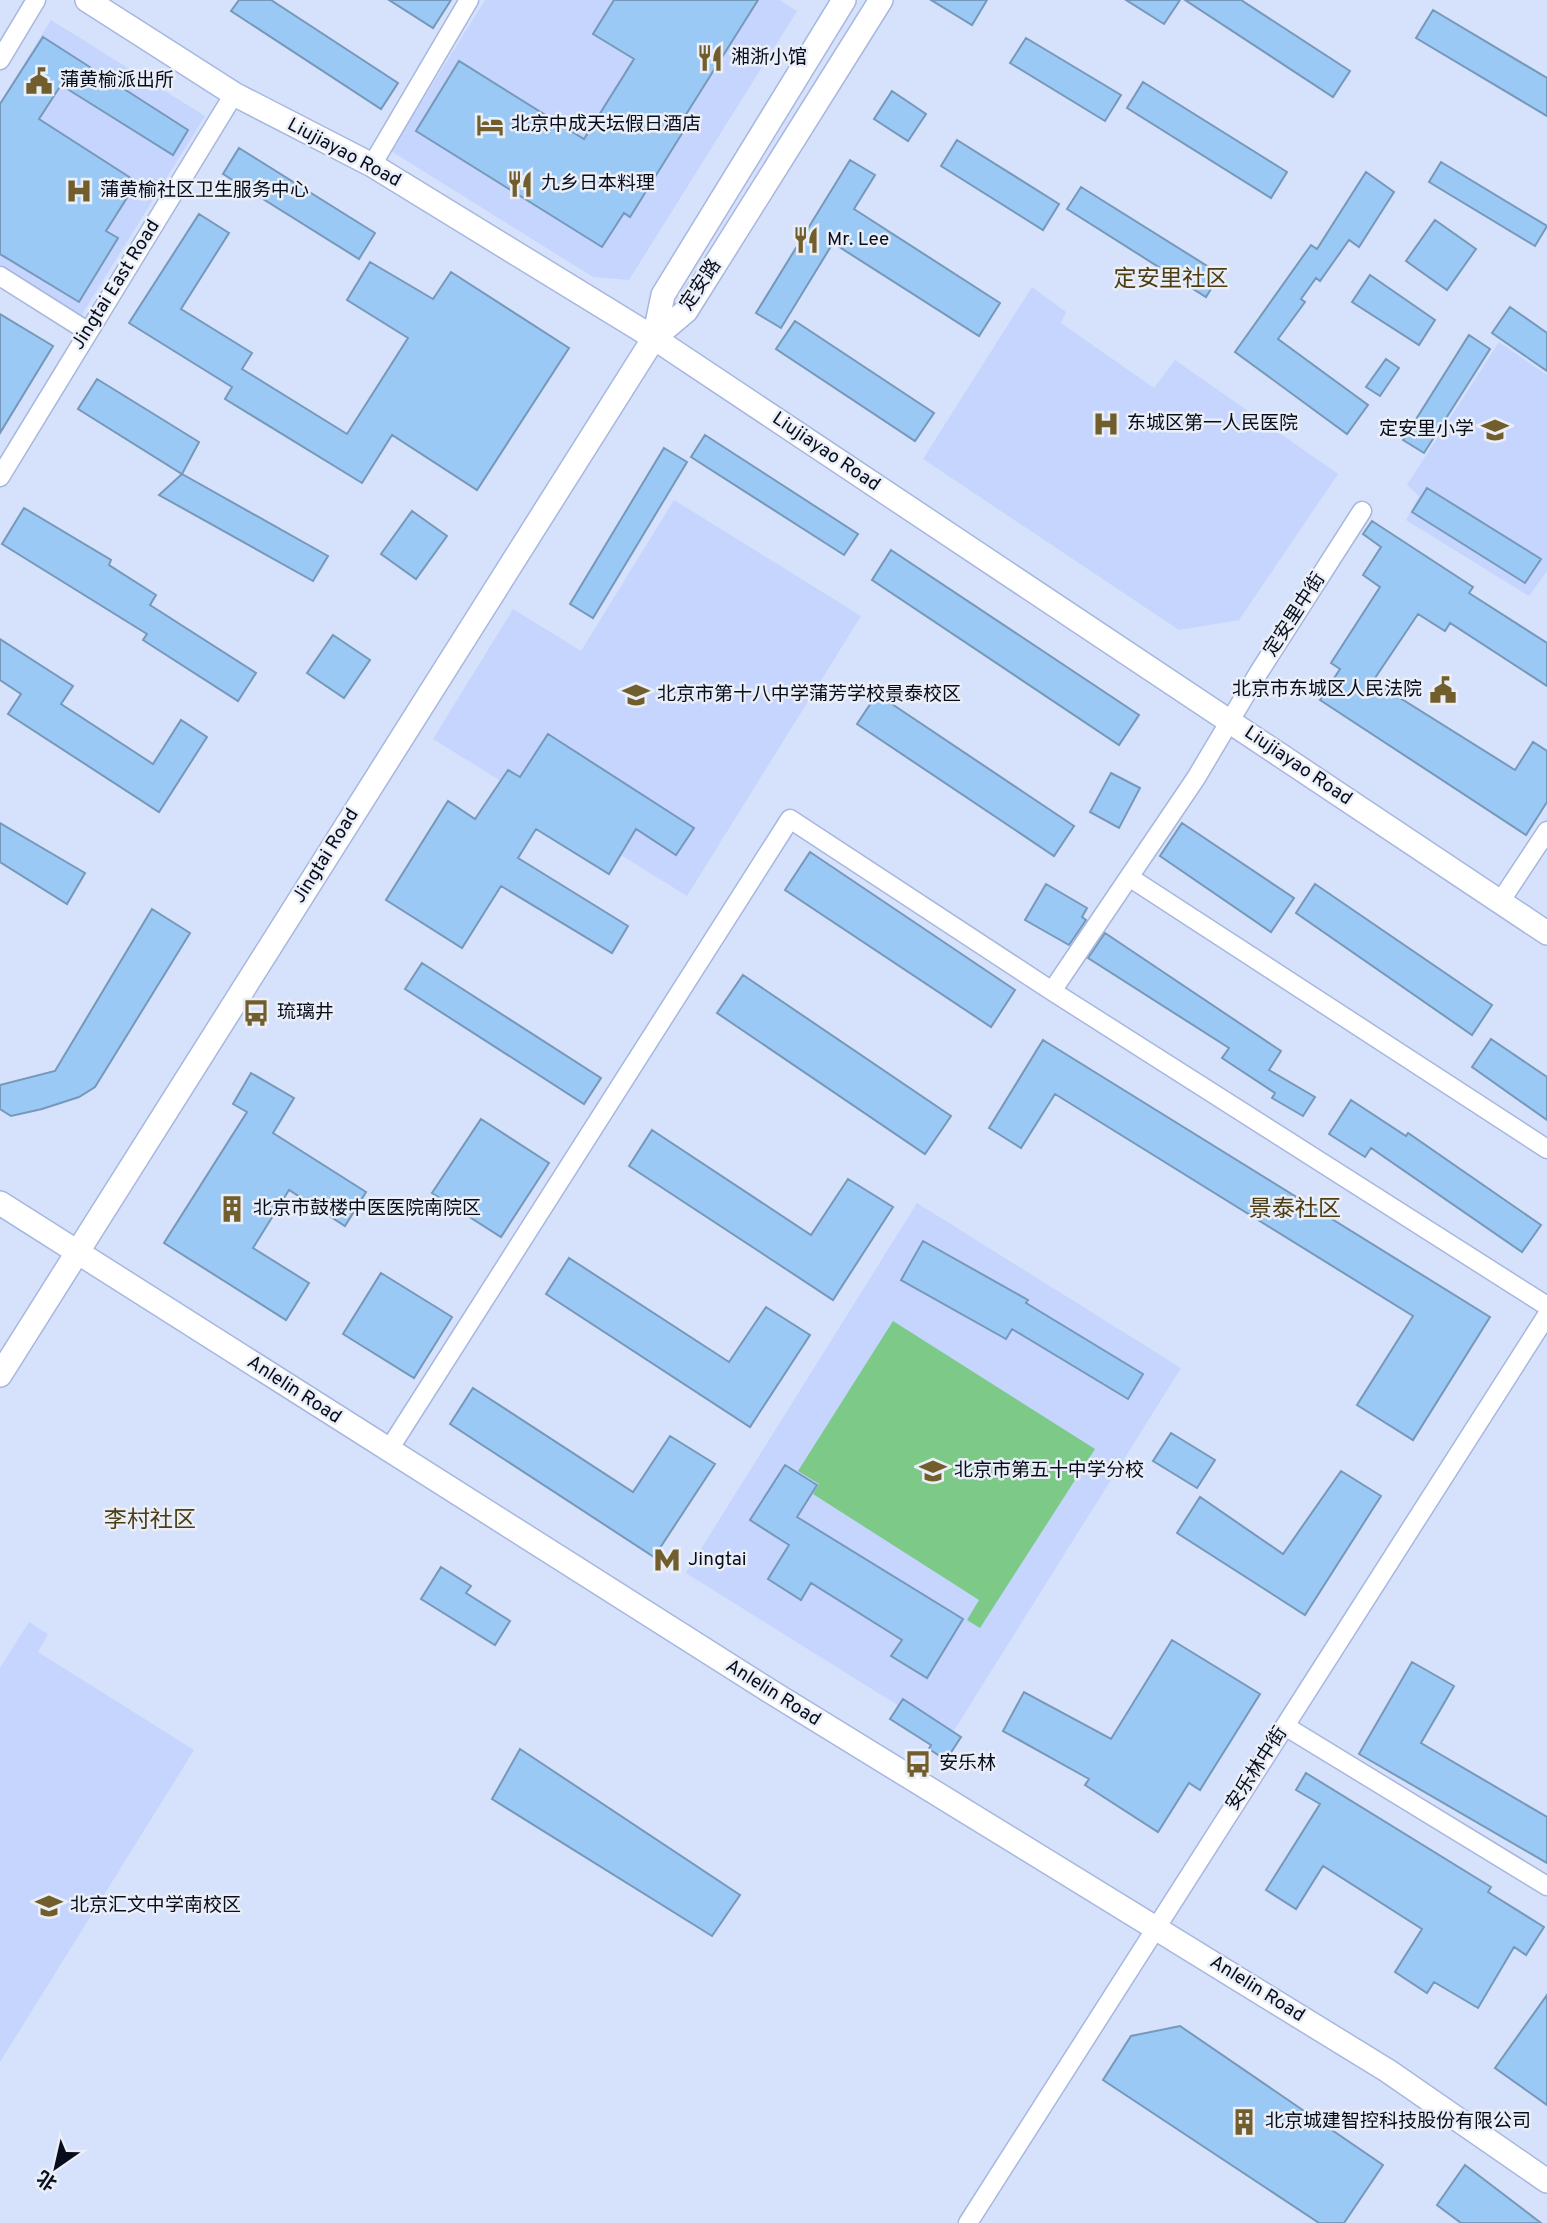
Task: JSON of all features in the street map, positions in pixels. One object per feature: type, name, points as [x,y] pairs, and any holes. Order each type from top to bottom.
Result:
[{"type":"street","points":[[0,60],[36,0]]},
{"type":"street","name":"Liujiayao Road","points":[[87,0],[233,94],[372,165],[654,338],[1232,720],[1547,933]]},
{"type":"street","points":[[372,165],[469,0]]},
{"type":"street","name":"定安路","points":[[654,338],[663,295],[844,0]]},
{"type":"street","name":"定安路","points":[[654,338],[686,311],[881,0]]},
{"type":"street","name":"Jingtai East Road","points":[[0,477],[233,94]]},
{"type":"street","points":[[0,276],[87,331]]},
{"type":"street","name":"Jingtai Road","points":[[0,1376],[654,338]]},
{"type":"street","name":"定安里中街","points":[[1052,991],[1232,720],[1259,672],[1362,511]]},
{"type":"street","points":[[388,1451],[789,819],[1052,991],[1547,1307]]},
{"type":"street","points":[[1500,902],[1547,831]]},
{"type":"street","points":[[1129,877],[1547,1149]]},
{"type":"street","name":"Anlelin Road","points":[[0,1203],[773,1693],[1157,1926],[1388,2071],[1547,2181]]},
{"type":"street","name":"安乐林中街","points":[[968,2223],[1547,1315]]},
{"type":"street","points":[[1285,1726],[1547,1886]]},
{"type":"shaded area","points":[[485,0],[779,0],[797,11],[629,280],[593,277],[391,151]]},
{"type":"shaded area","name":"蒲黄榆社区卫生服务中心","points":[[51,20],[205,116],[81,316],[0,266],[0,102]]},
{"type":"shaded area","name":"东城区第一人民医院","points":[[1032,287],[1066,312],[1061,323],[1154,388],[1175,360],[1338,474],[1239,620],[1179,630],[923,459]]},
{"type":"shaded area","name":"定安里小学","points":[[1499,342],[1547,375],[1547,571],[1529,596],[1406,520],[1419,496],[1407,485]]},
{"type":"shaded area","name":"北京市第十八中学蒲芳学校景泰校区","points":[[674,500],[861,616],[687,896],[433,739],[513,609],[581,651]]},
{"type":"shaded area","name":"北京市第五十中学分校","points":[[917,1203],[1181,1368],[953,1732],[903,1700],[899,1706],[686,1573]]},
{"type":"shaded area","name":"北京汇文中学南校区","points":[[29,1622],[48,1634],[38,1652],[194,1750],[0,2062],[0,1668]]},
{"type":"green space","points":[[893,1321],[1095,1449],[980,1628],[967,1620],[979,1600],[813,1494],[819,1484],[798,1471]]},
{"type":"building","points":[[239,0],[271,0],[398,83],[381,109],[231,11]]},
{"type":"building","points":[[389,0],[451,0],[433,28]]},
{"type":"building","name":"北京中成天坛假日酒店","points":[[614,0],[758,0],[685,116],[691,119],[630,217],[624,213],[602,247],[416,131],[459,61],[584,139],[634,59],[593,34]]},
{"type":"building","points":[[931,0],[987,0],[972,25]]},
{"type":"building","points":[[1126,0],[1180,0],[1164,24]]},
{"type":"building","points":[[1185,0],[1241,0],[1350,71],[1333,97]]},
{"type":"building","points":[[1433,10],[1547,78],[1547,116],[1416,38]]},
{"type":"building","name":"蒲黄榆社区卫生服务中心","points":[[43,37],[188,130],[173,155],[61,85],[39,119],[137,182],[106,231],[118,238],[79,302],[0,254],[0,104]]},
{"type":"building","points":[[1026,38],[1121,95],[1105,121],[1010,63]]},
{"type":"building","points":[[1143,82],[1287,172],[1271,198],[1127,108]]},
{"type":"building","points":[[892,91],[926,114],[908,141],[874,119]]},
{"type":"building","points":[[957,140],[1059,204],[1043,230],[941,166]]},
{"type":"building","points":[[239,148],[375,233],[359,259],[223,174]]},
{"type":"building","points":[[850,160],[875,175],[854,209],[1000,303],[979,336],[833,243],[781,328],[756,313]]},
{"type":"building","points":[[1441,162],[1547,226],[1535,246],[1429,182]]},
{"type":"building","points":[[1366,172],[1394,192],[1359,247],[1349,240],[1320,281],[1316,278],[1301,299],[1305,302],[1278,339],[1368,405],[1347,434],[1235,352],[1311,245],[1317,249]]},
{"type":"building","points":[[1081,187],[1220,274],[1206,297],[1067,209]]},
{"type":"building","points":[[199,214],[229,233],[181,309],[252,353],[242,369],[347,434],[408,338],[347,300],[370,262],[433,299],[451,272],[569,348],[477,490],[392,435],[362,483],[225,399],[232,387],[129,323]]},
{"type":"building","points":[[1435,220],[1476,249],[1447,290],[1406,261]]},
{"type":"building","points":[[1370,275],[1435,320],[1419,345],[1352,302]]},
{"type":"building","points":[[1510,307],[1547,333],[1547,371],[1492,333]]},
{"type":"building","points":[[0,314],[53,346],[0,433]]},
{"type":"building","points":[[795,321],[934,413],[915,441],[776,349]]},
{"type":"building","points":[[1469,335],[1490,349],[1424,453],[1403,440]]},
{"type":"building","points":[[1386,359],[1399,368],[1380,396],[1366,387]]},
{"type":"building","points":[[97,379],[199,442],[182,474],[78,409]]},
{"type":"building","points":[[705,435],[858,534],[844,555],[691,457]]},
{"type":"building","points":[[664,448],[687,462],[593,618],[570,604]]},
{"type":"building","points":[[182,474],[328,556],[313,581],[159,495]]},
{"type":"building","points":[[1427,488],[1541,559],[1525,583],[1412,512]]},
{"type":"building","points":[[24,508],[111,560],[109,565],[156,595],[150,605],[256,673],[238,701],[143,640],[147,634],[2,544]]},
{"type":"building","points":[[412,511],[447,536],[416,579],[381,554]]},
{"type":"building","points":[[1372,521],[1473,587],[1469,593],[1547,643],[1547,686],[1450,623],[1445,631],[1418,614],[1373,681],[1515,770],[1533,742],[1547,751],[1547,802],[1526,835],[1320,700],[1340,669],[1331,663],[1380,587],[1363,575],[1381,547],[1363,534]]},
{"type":"building","points":[[891,550],[1139,715],[1119,745],[872,580]]},
{"type":"building","points":[[333,635],[370,660],[344,698],[307,673]]},
{"type":"building","points":[[0,639],[73,686],[61,704],[153,764],[181,720],[207,737],[159,812],[8,714],[21,694],[0,680]]},
{"type":"building","points":[[877,694],[1074,826],[1054,856],[857,724]]},
{"type":"building","points":[[548,734],[694,828],[676,855],[636,829],[609,874],[536,829],[518,858],[628,926],[612,953],[501,886],[462,948],[386,900],[448,801],[475,819],[508,770],[520,777]]},
{"type":"building","points":[[1111,773],[1140,788],[1119,828],[1090,812]]},
{"type":"building","points":[[0,823],[85,873],[67,904],[0,862]]},
{"type":"building","points":[[1182,823],[1294,898],[1271,932],[1160,856]]},
{"type":"building","points":[[810,852],[1015,990],[991,1027],[785,890]]},
{"type":"building","points":[[1046,884],[1087,908],[1082,917],[1086,920],[1069,945],[1025,920]]},
{"type":"building","points":[[1315,884],[1492,1005],[1472,1035],[1296,913]]},
{"type":"building","points":[[152,909],[190,933],[95,1087],[79,1097],[42,1109],[11,1116],[0,1109],[0,1085],[55,1071]]},
{"type":"building","points":[[1105,933],[1281,1051],[1269,1070],[1315,1097],[1303,1116],[1272,1098],[1275,1093],[1222,1058],[1229,1048],[1088,958]]},
{"type":"building","points":[[422,963],[601,1078],[584,1104],[405,989]]},
{"type":"building","points":[[743,975],[951,1116],[925,1154],[717,1013]]},
{"type":"building","points":[[1491,1039],[1547,1077],[1547,1120],[1472,1067]]},
{"type":"building","points":[[1043,1040],[1490,1317],[1413,1440],[1357,1405],[1413,1316],[1055,1094],[1021,1148],[989,1128]]},
{"type":"building","name":"北京市鼓楼中医医院南院区","points":[[251,1073],[294,1098],[273,1133],[366,1192],[345,1226],[289,1190],[253,1248],[309,1283],[286,1320],[164,1243],[247,1112],[233,1104]]},
{"type":"building","points":[[1351,1100],[1406,1136],[1408,1133],[1541,1225],[1522,1252],[1371,1148],[1365,1157],[1329,1134]]},
{"type":"building","points":[[481,1119],[549,1163],[501,1237],[432,1193]]},
{"type":"building","points":[[652,1130],[811,1235],[848,1179],[893,1207],[833,1300],[629,1166]]},
{"type":"building","points":[[923,1241],[1028,1300],[1026,1303],[1143,1374],[1128,1399],[1012,1329],[1006,1339],[901,1280]]},
{"type":"building","points":[[569,1258],[729,1362],[766,1307],[810,1335],[750,1427],[546,1294]]},
{"type":"building","points":[[381,1273],[452,1317],[414,1378],[343,1334]]},
{"type":"building","points":[[473,1388],[633,1492],[670,1436],[715,1464],[654,1557],[450,1424]]},
{"type":"building","points":[[1171,1433],[1215,1460],[1197,1488],[1153,1461]]},
{"type":"building","points":[[785,1465],[817,1485],[797,1517],[963,1619],[927,1678],[891,1656],[902,1640],[811,1583],[801,1600],[768,1579],[789,1545],[750,1520]]},
{"type":"building","points":[[1341,1471],[1381,1496],[1305,1615],[1177,1533],[1200,1497],[1283,1554]]},
{"type":"building","points":[[441,1567],[471,1586],[466,1593],[510,1621],[495,1645],[421,1599]]},
{"type":"building","points":[[1172,1640],[1260,1694],[1200,1790],[1189,1783],[1158,1832],[1085,1785],[1089,1779],[1003,1731],[1024,1692],[1111,1739]]},
{"type":"building","points":[[1412,1662],[1454,1686],[1421,1743],[1547,1817],[1547,1863],[1359,1754]]},
{"type":"building","points":[[903,1699],[961,1737],[946,1760],[929,1749],[931,1745],[890,1719]]},
{"type":"building","points":[[520,1749],[740,1895],[712,1936],[492,1799]]},
{"type":"building","points":[[1306,1773],[1491,1887],[1488,1892],[1544,1927],[1526,1955],[1514,1947],[1478,2008],[1434,1982],[1427,1993],[1395,1972],[1422,1929],[1323,1866],[1296,1909],[1266,1890],[1320,1804],[1296,1790]]},
{"type":"building","points":[[1547,1995],[1547,2105],[1495,2068]]},
{"type":"building","name":"北京城建智控科技股份有限公司","points":[[1180,2026],[1383,2165],[1344,2223],[1319,2223],[1103,2080],[1131,2036]]},
{"type":"building","points":[[1465,2165],[1541,2223],[1461,2223],[1437,2205]]},
{"type":"place","name":"湘浙小馆","points":[[710,58]]},
{"type":"place","name":"蒲黄榆派出所","points":[[39,81]]},
{"type":"place","name":"北京中成天坛假日酒店","points":[[490,125]]},
{"type":"place","name":"九乡日本料理","points":[[520,184]]},
{"type":"place","name":"蒲黄榆社区卫生服务中心","points":[[79,191]]},
{"type":"place","name":"Mr. Lee","points":[[806,240]]},
{"type":"place","name":"东城区第一人民医院","points":[[1106,424]]},
{"type":"place","name":"定安里小学","points":[[1495,430]]},
{"type":"place","name":"北京市东城区人民法院","points":[[1443,690]]},
{"type":"place","name":"北京市第十八中学蒲芳学校景泰校区","points":[[636,695]]},
{"type":"place","name":"琉璃井","points":[[256,1013]]},
{"type":"place","name":"北京市鼓楼中医医院南院区","points":[[232,1209]]},
{"type":"place","name":"北京市第五十中学分校","points":[[933,1471]]},
{"type":"place","name":"Jingtai","points":[[667,1560]]},
{"type":"place","name":"安乐林","points":[[918,1764]]},
{"type":"place","name":"北京汇文中学南校区","points":[[49,1906]]},
{"type":"place","name":"北京城建智控科技股份有限公司","points":[[1244,2122]]},
{"type":"district","name":"定安里社区","points":[[1171,280]]},
{"type":"district","name":"景泰社区","points":[[1295,1210]]},
{"type":"district","name":"李村社区","points":[[150,1521]]}]
